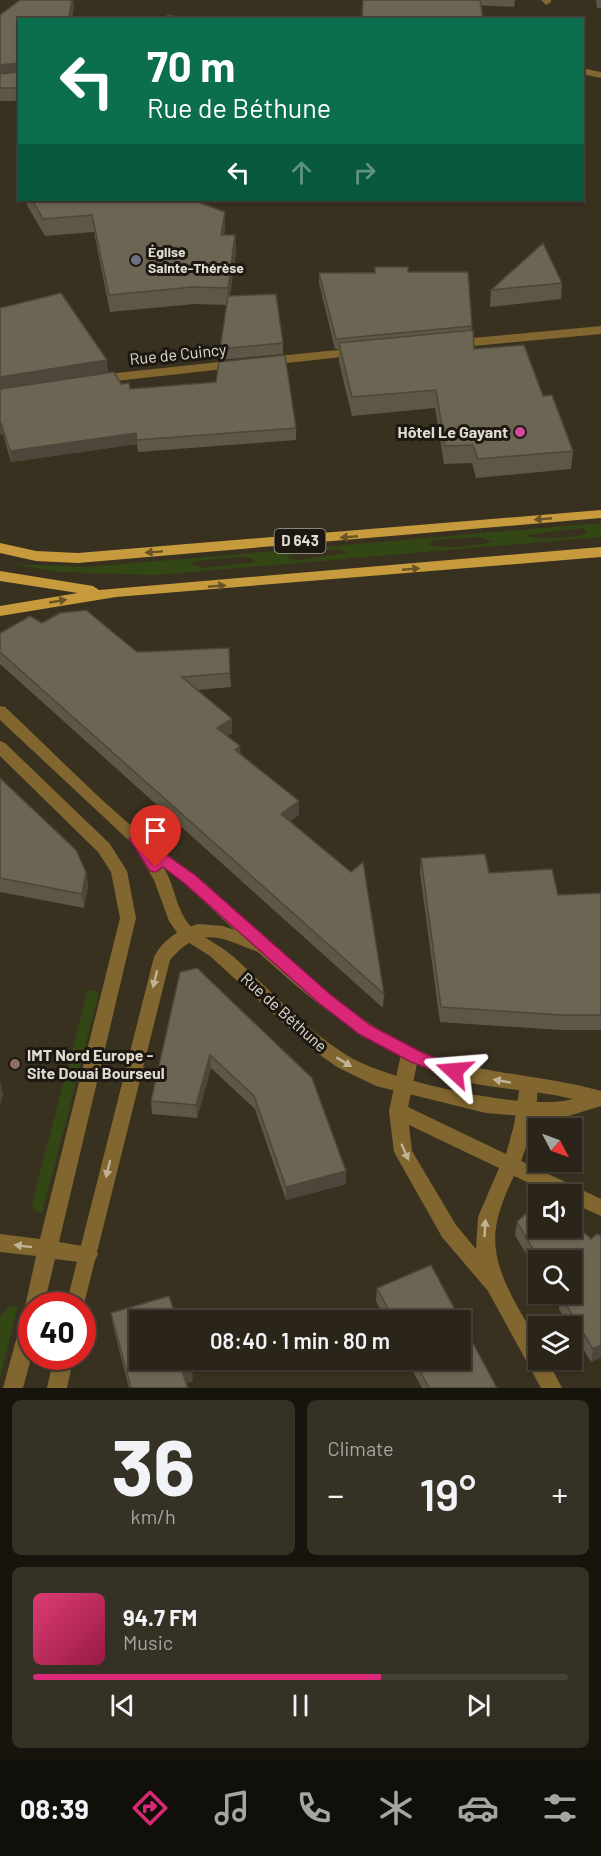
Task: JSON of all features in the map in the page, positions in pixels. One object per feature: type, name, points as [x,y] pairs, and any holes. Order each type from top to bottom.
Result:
[{"type":"main road","name":"D 643","points":[[0,548],[36,556],[78,558],[601,514]]},
{"type":"main road","name":"D 643","points":[[0,611],[116,592],[601,552]]},
{"type":"main road","name":"D 643","points":[[0,576],[56,586],[116,592]]},
{"type":"street","points":[[584,71],[601,75]]},
{"type":"street","points":[[442,345],[601,330]]},
{"type":"street","name":"Rue de Cuincy","points":[[88,381],[372,351]]},
{"type":"street","name":"Rue de Béthune","points":[[0,711],[136,839],[190,879],[345,1015],[384,1041],[454,1071],[529,1085],[555,1087],[601,1098]]},
{"type":"street","points":[[0,747],[104,848],[119,872],[128,918],[37,1292]]},
{"type":"street","name":"Rue de Béthune","points":[[136,839],[159,873],[172,911],[186,932],[216,951],[331,1053],[376,1078],[458,1099],[526,1109],[559,1111],[601,1098]]},
{"type":"street","name":"Rue de Béthune","points":[[186,932],[200,929],[213,930],[268,949]]},
{"type":"street","points":[[79,1292],[158,965],[172,942],[186,932]]},
{"type":"street","points":[[410,1054],[398,1112],[403,1152],[449,1231],[495,1285],[552,1388]]},
{"type":"street","points":[[495,1285],[485,1246],[485,1218],[521,1136],[529,1085]]},
{"type":"street","points":[[398,1112],[601,1208]]},
{"type":"street","points":[[0,1243],[88,1254]]},
{"type":"street","points":[[13,1388],[18,1369]]},
{"type":"street","points":[[57,1388],[61,1370]]},
{"type":"green space","points":[[601,523],[601,537],[157,575],[57,572],[14,564],[89,567]],"holes":[[[583,528],[587,533],[556,538],[537,538],[527,535]],[[479,537],[492,541],[450,547],[429,544],[434,540]],[[337,549],[349,553],[299,560],[287,558],[295,552]],[[241,557],[252,558],[255,562],[205,568],[192,565],[194,561]]]},
{"type":"green space","points":[[88,990],[99,992],[42,1214],[34,1210],[32,1203]]},
{"type":"green space","points":[[9,1306],[18,1306],[0,1378],[0,1317]]},
{"type":"building","points":[[20,0],[72,0],[68,18],[18,18],[18,63],[0,65],[0,15]]},
{"type":"building","points":[[363,0],[480,0],[483,18],[362,18]]},
{"type":"building","points":[[168,15],[181,18],[165,18]]},
{"type":"building","points":[[18,72],[18,88],[0,88],[0,74]]},
{"type":"building","points":[[33,201],[195,201],[225,212],[221,235],[235,235],[228,288],[193,287],[109,295],[92,215],[43,219]]},
{"type":"building","points":[[543,243],[562,283],[491,290]]},
{"type":"building","points":[[375,267],[408,267],[408,272],[468,272],[472,326],[336,339],[319,273],[375,273]]},
{"type":"building","points":[[61,293],[107,360],[0,377],[0,308]]},
{"type":"building","points":[[276,294],[283,343],[220,349],[228,296]]},
{"type":"building","points":[[473,330],[474,349],[524,345],[543,396],[552,395],[573,451],[478,459],[473,445],[445,446],[436,390],[352,397],[339,343]]},
{"type":"building","points":[[285,355],[296,428],[137,440],[136,433],[10,451],[0,423],[0,389],[114,372],[121,384],[129,383],[130,389],[216,382],[219,362]]},
{"type":"building","points":[[86,610],[137,652],[229,648],[230,673],[182,677],[232,719],[217,728],[240,746],[235,750],[299,801],[281,814],[351,872],[363,862],[384,994],[0,652],[0,633],[30,616],[42,623],[60,613]]},
{"type":"building","points":[[0,778],[76,850],[86,872],[82,894],[0,878]]},
{"type":"building","points":[[485,854],[489,873],[552,869],[558,895],[601,893],[601,1015],[562,1015],[441,1007],[421,858]]},
{"type":"building","points":[[197,968],[312,1078],[346,1171],[286,1187],[254,1096],[210,1055],[196,1105],[151,1101],[180,972]]},
{"type":"building","points":[[528,1212],[528,1238],[582,1238],[582,1230],[591,1239],[597,1234],[601,1236],[601,1345],[593,1349],[582,1331],[582,1316],[573,1316],[566,1304],[582,1304],[582,1250],[533,1250],[517,1222]]},
{"type":"building","points":[[431,1265],[455,1310],[389,1310],[377,1288]]},
{"type":"building","points":[[169,1296],[174,1310],[129,1310],[129,1370],[185,1370],[182,1371],[188,1388],[131,1388],[111,1313]]},
{"type":"building","points":[[471,1340],[497,1388],[429,1388],[420,1370],[471,1370]]},
{"type":"place","name":"Église Sainte-Thérèse","points":[[136,260]]},
{"type":"place","name":"Hôtel Le Gayant","points":[[520,432]]},
{"type":"place","name":"IMT Nord Europe - Site Douai Bourseul","points":[[15,1064]]},
{"type":"route","points":[[156,867],[136,839],[190,879],[325,1000],[364,1029],[417,1058],[454,1071]]}]
